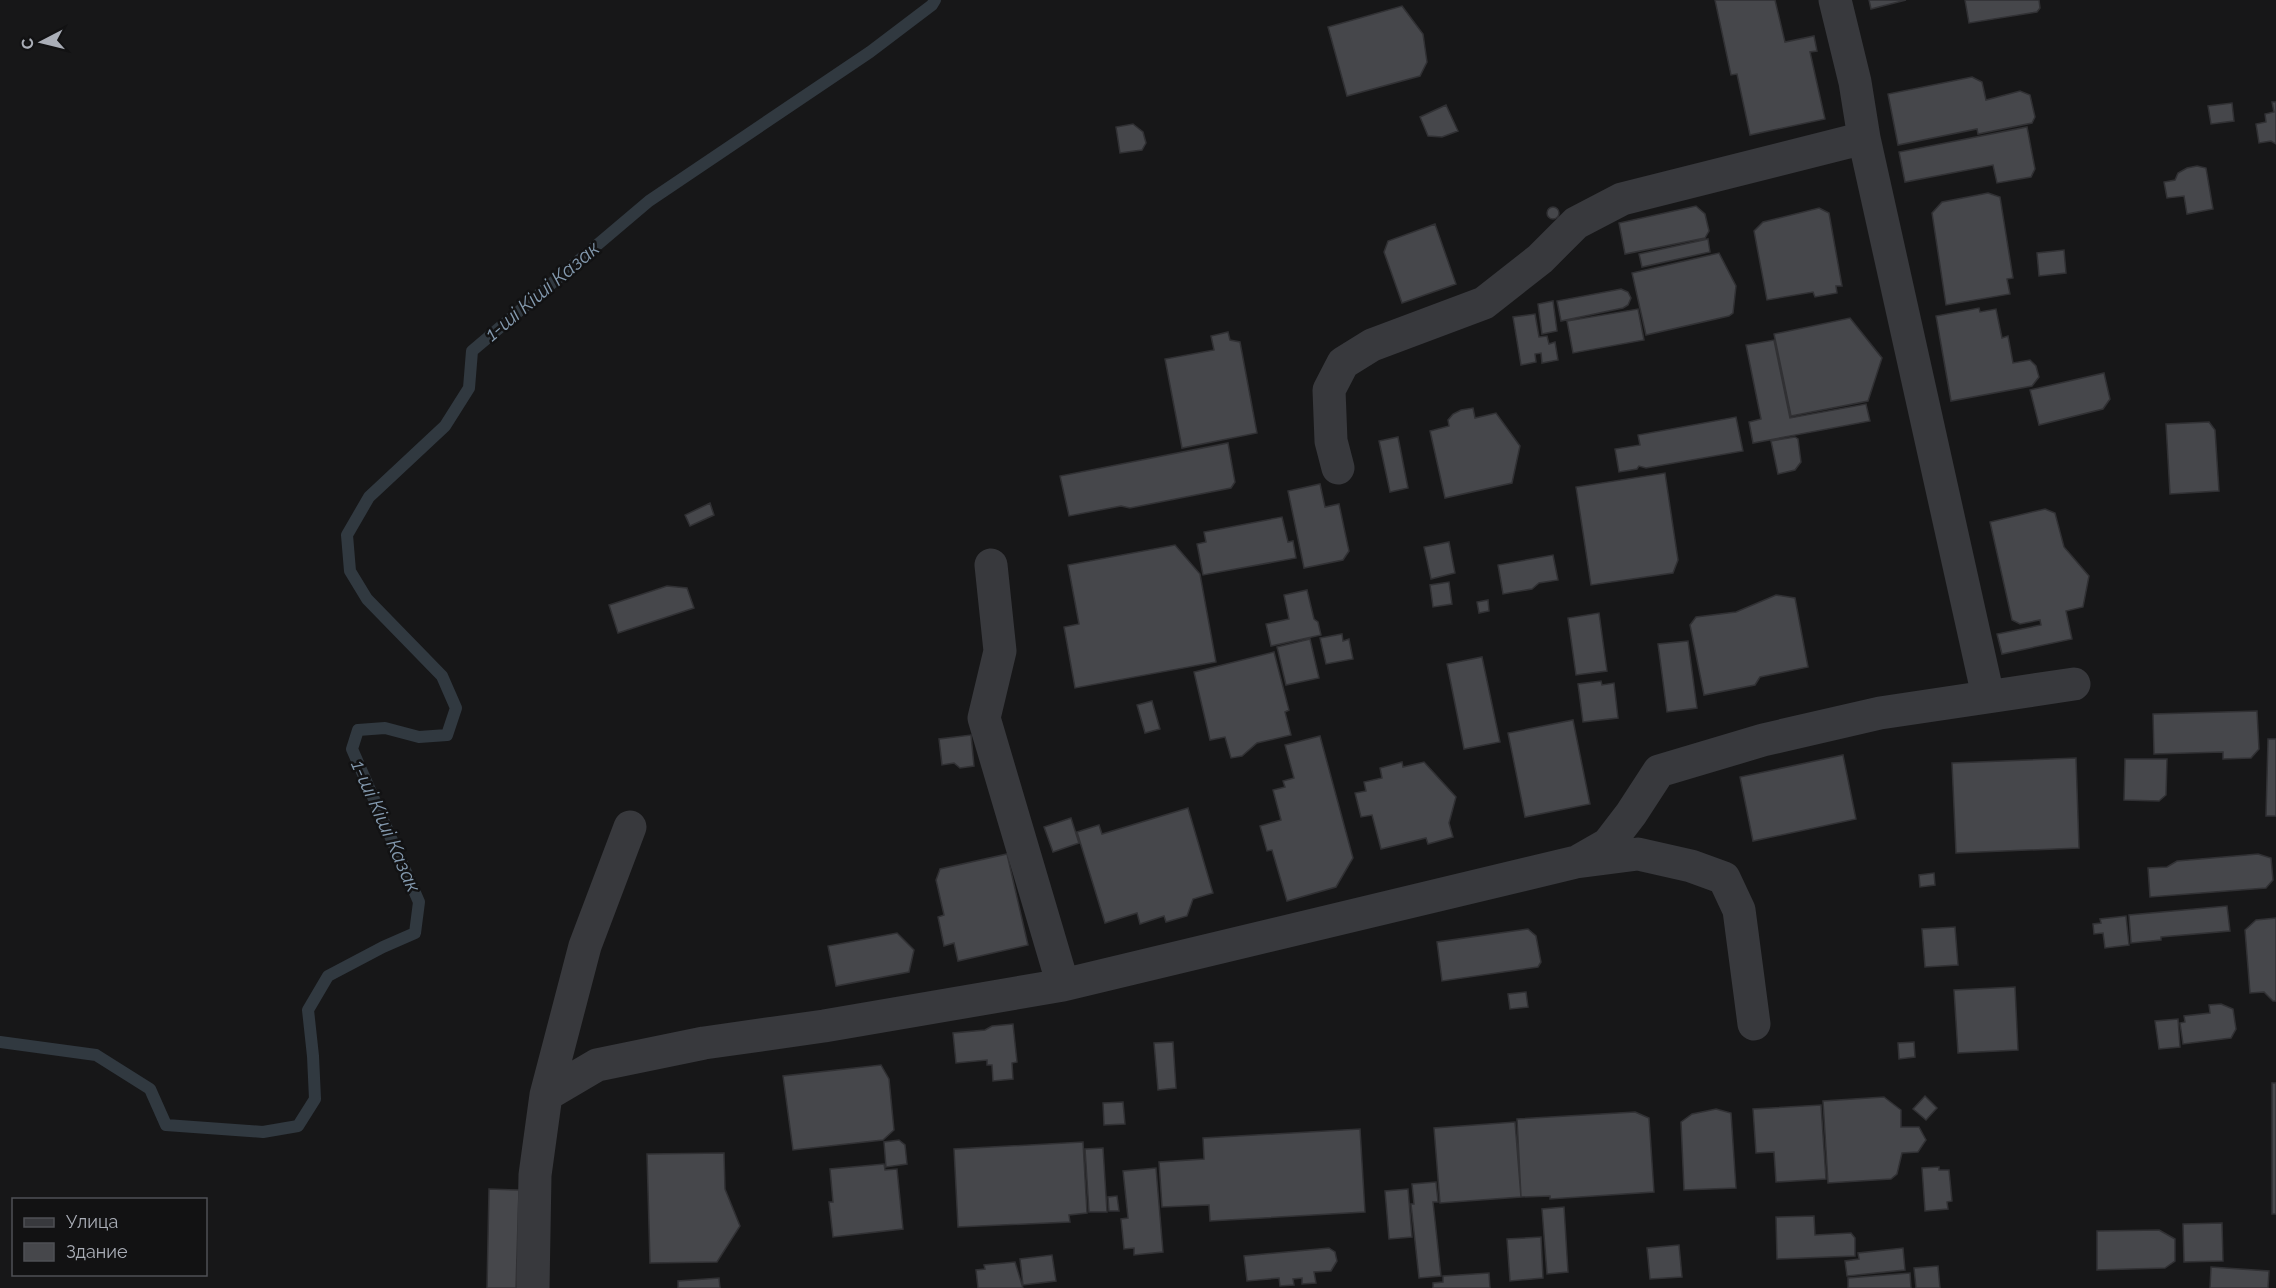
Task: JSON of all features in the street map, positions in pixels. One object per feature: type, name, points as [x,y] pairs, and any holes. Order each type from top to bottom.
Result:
[{"type":"street","points":[[1835,0],[1855,82],[1864,138],[1988,696]]},
{"type":"street","points":[[1338,468],[1331,441],[1329,390],[1343,363],[1372,345],[1484,303],[1540,259],[1576,223],[1622,199],[1864,138]]},
{"type":"street","points":[[991,565],[1000,651],[984,718],[1063,985]]},
{"type":"street","points":[[1576,862],[1608,844],[1659,771],[1763,740],[1880,713],[2074,684]]},
{"type":"street","points":[[533,1288],[535,1175],[546,1095],[585,946],[630,827]]},
{"type":"street","points":[[546,1095],[597,1065],[704,1043],[824,1026],[1063,985],[1576,862],[1638,854],[1691,866],[1724,878],[1739,910],[1754,1024]]},
{"type":"building","points":[[1715,0],[1775,0],[1785,42],[1814,36],[1817,51],[1810,52],[1825,119],[1750,135],[1737,74],[1731,75]]},
{"type":"building","points":[[1869,0],[1906,0],[1871,9]]},
{"type":"building","points":[[1965,0],[2039,0],[2040,8],[2037,12],[1969,23]]},
{"type":"building","points":[[1402,6],[1423,34],[1427,62],[1420,76],[1347,96],[1328,27]]},
{"type":"building","points":[[1972,77],[1982,82],[1986,100],[2020,91],[2030,95],[2035,117],[2032,123],[1978,134],[1977,129],[1898,145],[1888,94]]},
{"type":"building","points":[[2272,102],[2276,102],[2276,144],[2271,141],[2259,143],[2256,124],[2266,122],[2265,114],[2274,112]]},
{"type":"building","points":[[2232,103],[2234,121],[2211,124],[2208,106]]},
{"type":"building","points":[[1446,105],[1458,131],[1442,137],[1428,136],[1420,117]]},
{"type":"building","points":[[1133,124],[1143,132],[1146,143],[1142,150],[1120,153],[1116,127]]},
{"type":"building","points":[[2027,127],[2035,169],[2031,177],[1997,183],[1993,165],[1905,182],[1899,152]]},
{"type":"building","points":[[2197,166],[2206,168],[2213,209],[2187,214],[2184,196],[2167,198],[2164,182],[2175,180],[2178,173]]},
{"type":"building","points":[[1988,193],[2000,197],[2013,278],[2007,279],[2010,294],[1946,305],[1932,213],[1942,202]]},
{"type":"building","points":[[1696,206],[1705,214],[1709,231],[1705,238],[1625,254],[1619,223]]},
{"type":"building","points":[[1555,207],[1559,213],[1555,219],[1551,219],[1547,211]]},
{"type":"building","points":[[1819,208],[1829,213],[1842,286],[1836,286],[1837,293],[1815,297],[1813,292],[1767,300],[1754,231],[1763,222]]},
{"type":"building","points":[[1435,224],[1456,284],[1402,303],[1384,252],[1388,241]]},
{"type":"building","points":[[1708,239],[1710,252],[1642,267],[1639,254]]},
{"type":"building","points":[[2064,250],[2066,273],[2039,276],[2037,253]]},
{"type":"building","points":[[1719,253],[1736,286],[1733,313],[1729,316],[1646,335],[1632,273]]},
{"type":"building","points":[[1621,289],[1628,292],[1631,298],[1628,305],[1623,308],[1561,321],[1557,301]]},
{"type":"building","points":[[1553,301],[1557,331],[1542,334],[1538,304]]},
{"type":"building","points":[[1979,308],[1980,312],[1996,309],[2002,338],[2008,336],[2013,363],[2030,360],[2036,366],[2039,377],[2032,386],[1951,401],[1936,316]]},
{"type":"building","points":[[1638,309],[1644,340],[1573,353],[1567,321]]},
{"type":"building","points":[[1535,314],[1539,337],[1547,336],[1549,344],[1555,342],[1558,360],[1542,363],[1541,353],[1535,354],[1536,362],[1521,365],[1513,317]]},
{"type":"building","points":[[1850,318],[1882,358],[1868,401],[1791,416],[1774,334]]},
{"type":"building","points":[[1228,332],[1230,340],[1240,342],[1257,433],[1182,448],[1165,359],[1214,350],[1211,336]]},
{"type":"building","points":[[1774,340],[1790,418],[1866,404],[1870,421],[1753,443],[1749,422],[1761,419],[1746,345]]},
{"type":"building","points":[[2104,373],[2110,399],[2103,409],[2039,425],[2030,390]]},
{"type":"building","points":[[1473,408],[1475,418],[1496,413],[1520,446],[1512,483],[1445,498],[1430,431],[1449,426],[1448,420],[1453,414]]},
{"type":"building","points":[[1736,417],[1743,451],[1646,468],[1639,466],[1637,469],[1619,472],[1615,449],[1640,445],[1638,435]]},
{"type":"building","points":[[2209,422],[2215,430],[2219,491],[2170,494],[2166,424]]},
{"type":"building","points":[[1398,437],[1408,488],[1390,492],[1379,441]]},
{"type":"building","points":[[1795,437],[1798,439],[1801,462],[1795,470],[1778,474],[1771,441]]},
{"type":"building","points":[[1228,443],[1235,482],[1231,488],[1130,508],[1121,506],[1069,516],[1060,476]]},
{"type":"building","points":[[1665,473],[1678,560],[1673,573],[1591,585],[1576,487]]},
{"type":"building","points":[[1320,484],[1325,507],[1339,504],[1349,551],[1343,560],[1304,568],[1288,491]]},
{"type":"building","points":[[710,503],[714,515],[690,526],[685,515]]},
{"type":"building","points":[[2045,509],[2055,513],[2064,547],[2089,576],[2083,607],[2066,611],[2072,639],[2002,654],[1997,634],[2041,625],[2040,620],[2020,624],[2012,620],[1990,522]]},
{"type":"building","points":[[1282,517],[1288,542],[1293,541],[1296,558],[1203,575],[1197,544],[1206,542],[1204,532]]},
{"type":"building","points":[[1449,542],[1455,573],[1431,579],[1424,547]]},
{"type":"building","points":[[1175,545],[1200,574],[1216,662],[1075,688],[1064,627],[1079,624],[1068,565]]},
{"type":"building","points":[[1553,555],[1558,580],[1539,583],[1532,589],[1503,594],[1498,565]]},
{"type":"building","points":[[1449,582],[1452,604],[1433,607],[1430,585]]},
{"type":"building","points":[[667,586],[687,588],[694,608],[618,633],[609,605]]},
{"type":"building","points":[[1307,590],[1314,619],[1318,622],[1321,635],[1271,646],[1266,624],[1289,619],[1284,595]]},
{"type":"building","points":[[1776,595],[1795,598],[1808,667],[1760,677],[1755,685],[1704,695],[1690,625],[1696,617],[1736,612]]},
{"type":"building","points":[[1488,600],[1489,611],[1479,613],[1477,602]]},
{"type":"building","points":[[1599,613],[1607,671],[1576,675],[1568,618]]},
{"type":"building","points":[[1342,634],[1343,641],[1349,639],[1353,659],[1326,664],[1320,638]]},
{"type":"building","points":[[1310,639],[1319,678],[1286,685],[1277,647]]},
{"type":"building","points":[[1688,641],[1697,708],[1667,712],[1658,644]]},
{"type":"building","points":[[1274,652],[1289,710],[1285,712],[1291,735],[1257,743],[1242,756],[1231,758],[1225,737],[1210,740],[1194,672]]},
{"type":"building","points":[[1482,657],[1500,742],[1464,749],[1447,664]]},
{"type":"building","points":[[1601,681],[1602,685],[1614,683],[1618,718],[1583,722],[1578,684]]},
{"type":"building","points":[[1152,701],[1160,729],[1145,733],[1137,705]]},
{"type":"building","points":[[2257,711],[2259,749],[2251,758],[2223,759],[2223,752],[2154,754],[2153,714]]},
{"type":"building","points":[[1573,720],[1590,804],[1525,817],[1508,733]]},
{"type":"building","points":[[971,735],[974,766],[960,768],[954,763],[942,765],[939,739]]},
{"type":"building","points":[[1320,736],[1353,858],[1336,887],[1287,901],[1272,850],[1267,851],[1260,826],[1281,820],[1273,790],[1285,787],[1283,781],[1294,778],[1285,745]]},
{"type":"building","points":[[2268,739],[2276,739],[2276,816],[2266,816]]},
{"type":"building","points":[[1843,755],[1856,819],[1753,841],[1740,777]]},
{"type":"building","points":[[2076,758],[2079,848],[1956,853],[1952,763]]},
{"type":"building","points":[[2125,759],[2167,759],[2166,795],[2159,801],[2124,800]]},
{"type":"building","points":[[1402,762],[1403,767],[1424,762],[1456,797],[1449,823],[1453,837],[1428,844],[1426,838],[1381,849],[1372,815],[1361,817],[1355,793],[1366,791],[1364,782],[1382,778],[1380,768]]},
{"type":"building","points":[[1188,808],[1213,893],[1193,899],[1187,916],[1166,922],[1164,916],[1140,924],[1137,913],[1105,923],[1077,832],[1099,825],[1102,834]]},
{"type":"building","points":[[1071,818],[1079,843],[1053,852],[1044,827]]},
{"type":"building","points":[[1007,854],[1028,945],[958,961],[954,943],[944,946],[938,917],[944,915],[936,880],[940,869]]},
{"type":"building","points":[[2258,854],[2271,858],[2273,880],[2266,888],[2150,897],[2148,868],[2167,867],[2177,861]]},
{"type":"building","points":[[1934,873],[1935,885],[1920,887],[1919,875]]},
{"type":"building","points":[[2227,906],[2230,931],[2161,937],[2161,940],[2131,943],[2129,915]]},
{"type":"building","points":[[2126,916],[2129,945],[2105,948],[2103,933],[2094,934],[2093,924],[2101,923],[2100,919]]},
{"type":"building","points":[[2276,918],[2276,1001],[2273,1001],[2264,992],[2250,993],[2245,930],[2256,920]]},
{"type":"building","points":[[1955,927],[1958,965],[1925,967],[1922,929]]},
{"type":"building","points":[[1528,929],[1536,936],[1541,962],[1538,967],[1442,981],[1437,942]]},
{"type":"building","points":[[897,933],[914,950],[909,972],[836,986],[828,946]]},
{"type":"building","points":[[2015,987],[2018,1050],[1958,1053],[1954,990]]},
{"type":"building","points":[[1526,992],[1528,1007],[1510,1009],[1508,994]]},
{"type":"building","points":[[2221,1004],[2233,1009],[2236,1029],[2231,1038],[2183,1044],[2180,1023],[2185,1022],[2184,1016],[2210,1013],[2209,1005]]},
{"type":"building","points":[[2178,1019],[2180,1047],[2159,1049],[2155,1021]]},
{"type":"building","points":[[1013,1024],[1017,1062],[1012,1063],[1013,1079],[993,1081],[992,1065],[987,1065],[987,1060],[956,1063],[953,1033]]},
{"type":"building","points":[[1173,1042],[1176,1088],[1158,1090],[1154,1043]]},
{"type":"building","points":[[1914,1042],[1915,1057],[1899,1059],[1898,1043]]},
{"type":"building","points":[[881,1065],[889,1079],[894,1130],[883,1140],[793,1150],[783,1076]]},
{"type":"building","points":[[2272,1083],[2276,1083],[2276,1214],[2272,1214]]},
{"type":"building","points":[[1925,1096],[1937,1108],[1926,1120],[1913,1109]]},
{"type":"building","points":[[1884,1097],[1901,1110],[1901,1127],[1919,1127],[1926,1140],[1918,1152],[1902,1153],[1897,1174],[1891,1179],[1828,1183],[1823,1101]]},
{"type":"building","points":[[1123,1102],[1125,1124],[1104,1125],[1103,1103]]},
{"type":"building","points":[[1821,1105],[1826,1179],[1776,1182],[1774,1152],[1756,1153],[1753,1109]]},
{"type":"building","points":[[1716,1109],[1731,1113],[1736,1188],[1684,1190],[1681,1122],[1692,1114]]},
{"type":"building","points":[[1635,1112],[1649,1118],[1654,1192],[1550,1199],[1550,1196],[1521,1197],[1517,1119]]},
{"type":"building","points":[[1515,1122],[1521,1197],[1440,1203],[1434,1128]]},
{"type":"building","points":[[1360,1129],[1365,1212],[1210,1221],[1209,1205],[1162,1207],[1159,1162],[1204,1159],[1203,1138]]},
{"type":"building","points":[[899,1140],[905,1145],[907,1164],[886,1167],[884,1142]]},
{"type":"building","points":[[1083,1142],[1087,1213],[1069,1215],[1070,1222],[958,1227],[954,1149]]},
{"type":"building","points":[[1103,1148],[1107,1212],[1089,1212],[1085,1149]]},
{"type":"building","points":[[724,1153],[725,1189],[740,1226],[717,1262],[650,1263],[647,1154]]},
{"type":"building","points":[[884,1164],[885,1170],[897,1169],[903,1229],[833,1237],[829,1202],[833,1202],[830,1169]]},
{"type":"building","points":[[1939,1167],[1939,1170],[1949,1170],[1952,1201],[1947,1202],[1948,1209],[1925,1211],[1922,1168]]},
{"type":"building","points":[[1156,1168],[1163,1252],[1134,1255],[1134,1248],[1124,1249],[1121,1219],[1128,1218],[1123,1171]]},
{"type":"building","points":[[1436,1182],[1438,1202],[1433,1202],[1441,1276],[1419,1278],[1411,1204],[1414,1204],[1412,1184]]},
{"type":"building","points":[[489,1189],[519,1190],[516,1288],[487,1288]]},
{"type":"building","points":[[1408,1189],[1412,1237],[1389,1239],[1385,1191]]},
{"type":"building","points":[[1117,1196],[1119,1211],[1109,1211],[1108,1197]]},
{"type":"building","points":[[1564,1207],[1568,1272],[1547,1274],[1542,1209]]},
{"type":"building","points":[[1814,1216],[1815,1235],[1851,1233],[1855,1238],[1855,1256],[1777,1259],[1776,1217]]},
{"type":"building","points":[[2222,1223],[2223,1261],[2184,1262],[2183,1224]]},
{"type":"building","points":[[2159,1230],[2175,1239],[2175,1261],[2165,1268],[2097,1270],[2097,1231]]},
{"type":"building","points":[[1541,1237],[1543,1278],[1510,1281],[1507,1239]]},
{"type":"building","points":[[1679,1245],[1682,1277],[1650,1279],[1647,1248]]},
{"type":"building","points":[[1329,1248],[1335,1252],[1337,1261],[1331,1271],[1314,1272],[1316,1283],[1302,1284],[1302,1278],[1293,1279],[1294,1285],[1280,1286],[1279,1278],[1247,1281],[1244,1256]]},
{"type":"building","points":[[1903,1248],[1905,1270],[1847,1276],[1845,1261],[1859,1259],[1858,1253]]},
{"type":"building","points":[[1052,1255],[1056,1281],[1023,1285],[1020,1259]]},
{"type":"building","points":[[1015,1262],[1023,1288],[978,1288],[976,1270],[985,1269],[984,1265]]},
{"type":"building","points":[[1938,1266],[1940,1288],[1916,1288],[1914,1268]]},
{"type":"building","points":[[2211,1267],[2269,1271],[2268,1288],[2210,1288]]},
{"type":"building","points":[[1489,1273],[1490,1288],[1433,1288],[1433,1283],[1443,1282],[1443,1276]]},
{"type":"building","points":[[1910,1273],[1911,1288],[1848,1288],[1848,1278]]},
{"type":"building","points":[[719,1278],[720,1288],[678,1288],[678,1281]]},
{"type":"waterway","name":"1-ші Кіші Казак","points":[[0,1042],[96,1055],[150,1089],[166,1125],[263,1132],[298,1126],[315,1099],[308,1010],[328,976],[415,933],[419,902],[352,749],[358,730],[385,728],[419,737],[447,735],[456,708],[442,676],[367,599],[350,571],[347,535],[369,497],[445,426],[469,388],[472,351],[649,201],[870,52],[932,5],[935,0]]}]
